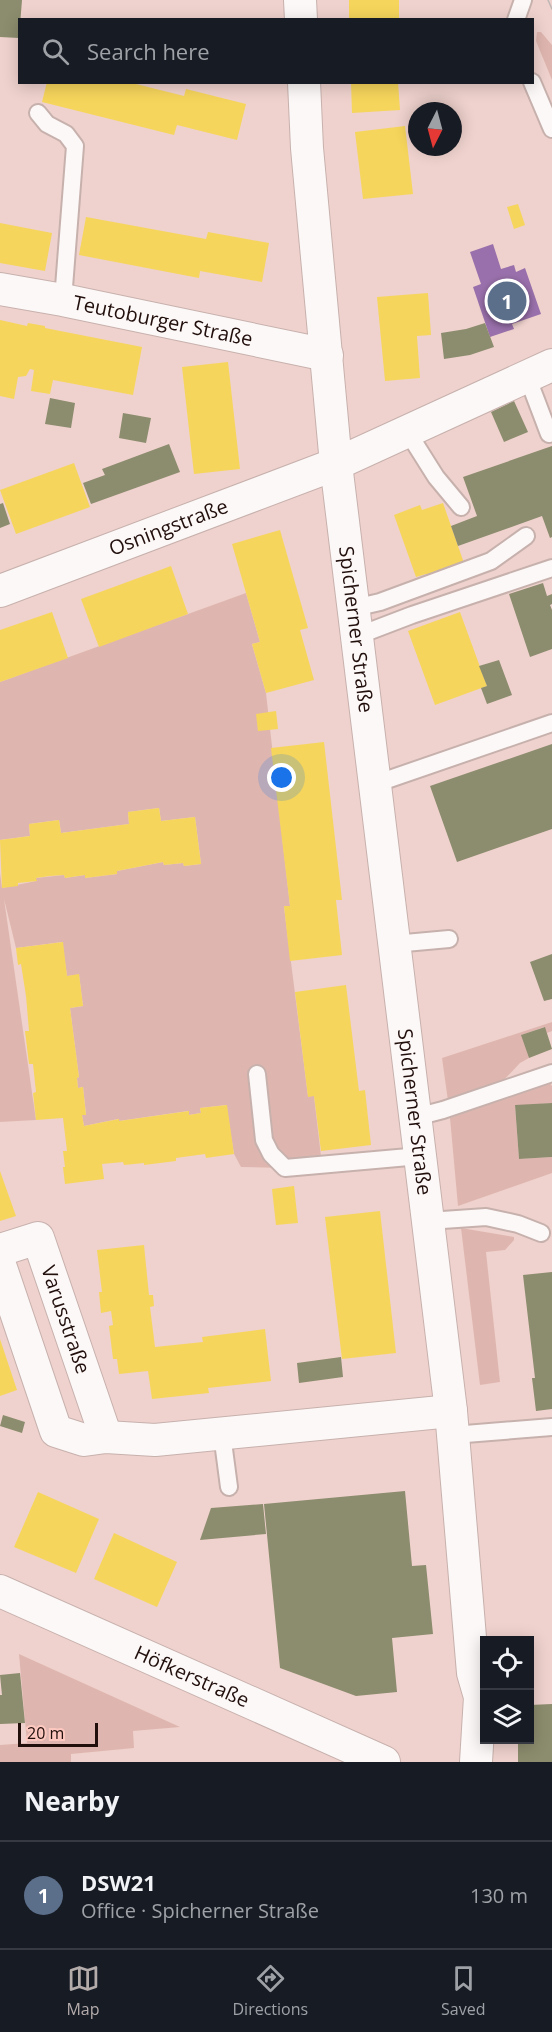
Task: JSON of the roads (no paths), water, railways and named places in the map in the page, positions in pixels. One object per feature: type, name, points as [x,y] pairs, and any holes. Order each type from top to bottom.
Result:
[{"type":"street","points":[[300,0],[301,18]]},
{"type":"street","name":"Spicherner Straße","points":[[304,84],[307,148],[336,464],[452,1423],[473,1673],[480,1698],[476,1762]]},
{"type":"street","name":"Teutoburger Straße","points":[[0,289],[63,300],[327,356]]},
{"type":"street","points":[[336,464],[540,370]]},
{"type":"street","name":"Osningstraße","points":[[0,591],[336,464]]},
{"type":"street","name":"Varusstraße","points":[[0,1250],[38,1238],[106,1437]]},
{"type":"street","points":[[0,1265],[56,1431],[84,1440],[106,1437],[155,1440],[222,1434],[452,1423]]},
{"type":"street","name":"Höfkerstraße","points":[[0,1591],[373,1760]]},
{"type":"lane","points":[[517,18],[523,0]]},
{"type":"lane","points":[[533,84],[552,129]]},
{"type":"lane","points":[[38,113],[47,124],[66,134],[75,146],[63,300]]},
{"type":"lane","points":[[540,370],[549,434]]},
{"type":"lane","points":[[407,431],[436,477],[461,507]]},
{"type":"lane","points":[[355,622],[380,602],[491,561],[526,536]]},
{"type":"lane","points":[[355,622],[384,627],[412,615],[552,568]]},
{"type":"lane","points":[[375,784],[552,723]]},
{"type":"lane","points":[[394,944],[449,939]]},
{"type":"lane","points":[[416,1117],[443,1110],[552,1072]]},
{"type":"lane","points":[[257,1074],[264,1140],[272,1155],[285,1167],[420,1156]]},
{"type":"lane","points":[[428,1221],[486,1217],[518,1224],[541,1233]]},
{"type":"lane","points":[[452,1423],[552,1427]]},
{"type":"lane","points":[[222,1434],[229,1487]]},
{"type":"tram line","points":[[548,0],[552,9]]},
{"type":"place","name":"DSW21","points":[[507,301]]}]
